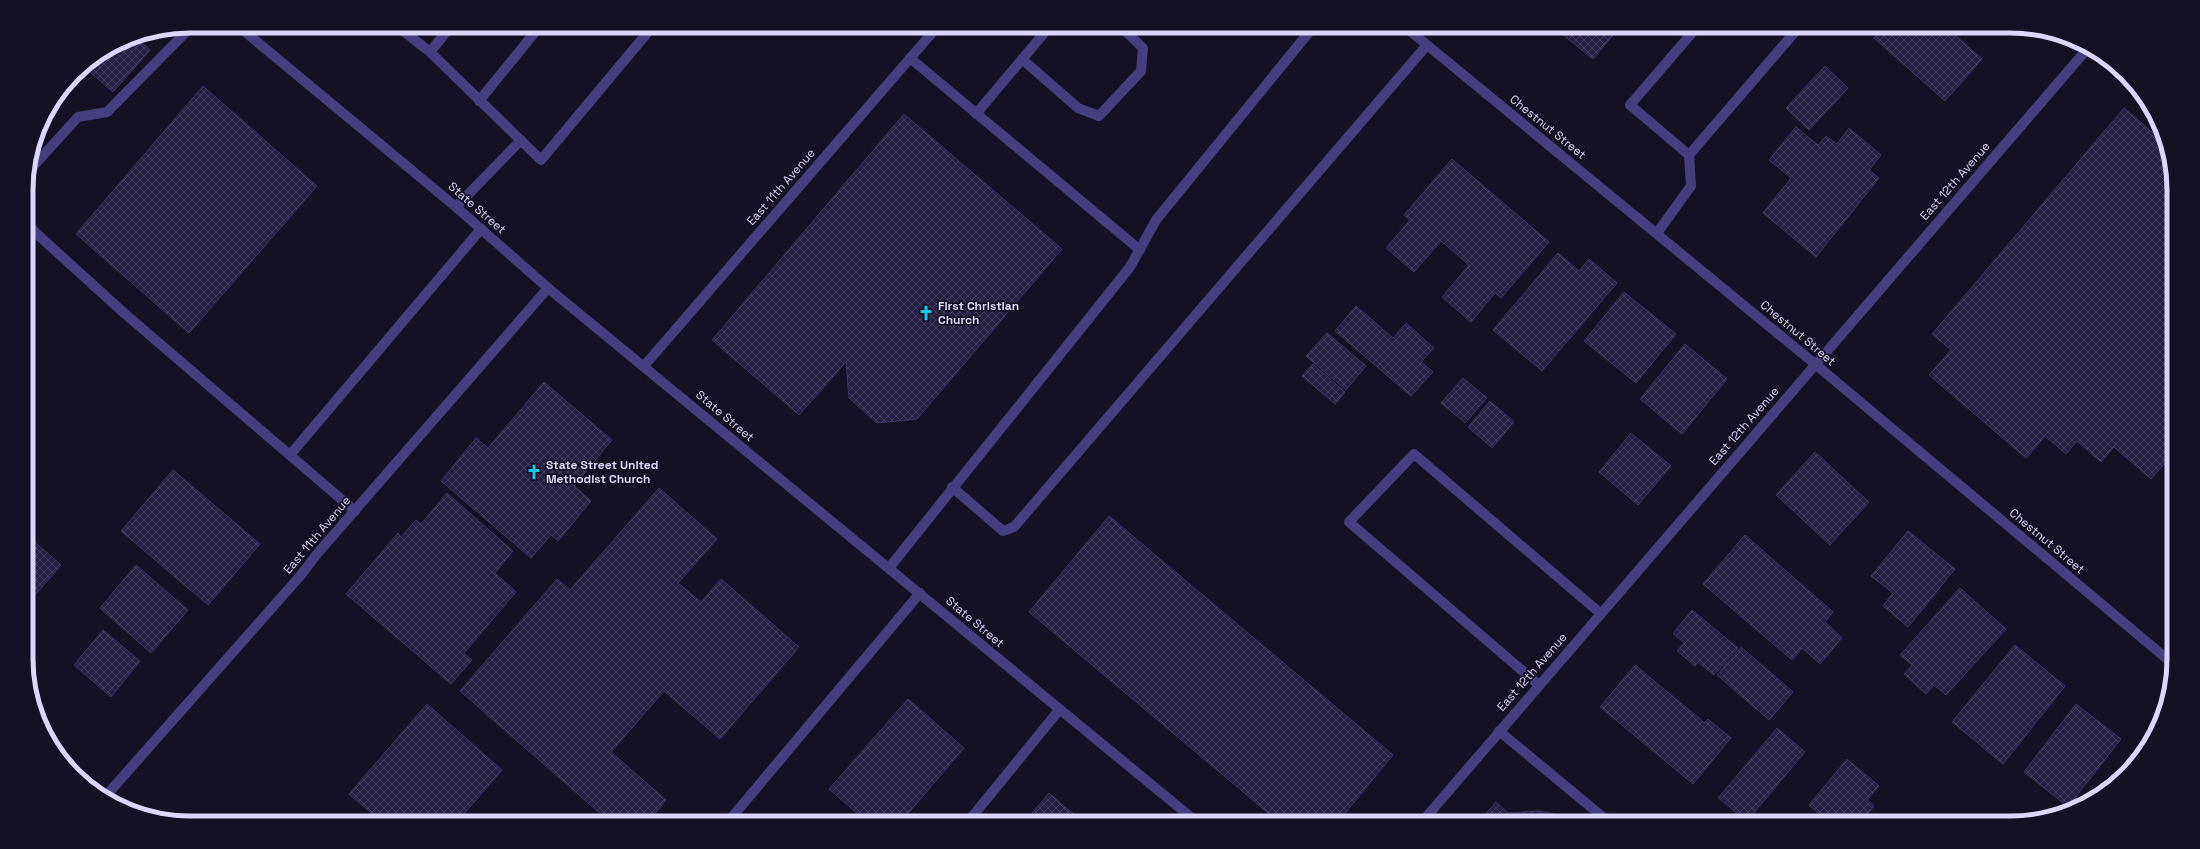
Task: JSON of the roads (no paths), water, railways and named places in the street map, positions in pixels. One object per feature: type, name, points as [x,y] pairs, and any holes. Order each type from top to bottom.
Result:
[{"type":"street","points":[[35,164],[78,117],[107,112],[185,33]]},
{"type":"street","name":"State Street","points":[[246,33],[456,207],[548,288],[1190,816]]},
{"type":"street","points":[[406,33],[430,52],[541,160],[647,33]]},
{"type":"street","points":[[430,52],[445,33]]},
{"type":"street","points":[[479,101],[534,33]]},
{"type":"street","name":"East 11th Avenue","points":[[644,366],[932,33]]},
{"type":"street","points":[[976,114],[1044,33]]},
{"type":"street","points":[[1022,59],[1078,108],[1099,116],[1141,71],[1143,48],[1127,33]]},
{"type":"street","points":[[889,568],[952,487],[1130,267],[1156,220],[1308,33]]},
{"type":"street","name":"Chestnut Street","points":[[1412,33],[1815,364],[2167,659]]},
{"type":"street","points":[[1689,155],[1630,105],[1692,33]]},
{"type":"street","points":[[1657,233],[1691,186],[1689,155],[1794,33]]},
{"type":"street","points":[[952,487],[1003,531],[1014,527],[1427,45]]},
{"type":"street","name":"East 12th Avenue","points":[[1427,816],[1600,613],[2085,52]]},
{"type":"street","points":[[910,58],[1140,250]]},
{"type":"street","points":[[456,207],[521,140]]},
{"type":"street","points":[[290,455],[481,229]]},
{"type":"street","points":[[33,230],[124,313],[355,511]]},
{"type":"street","name":"East 11th Avenue","points":[[108,793],[301,575],[548,288]]},
{"type":"street","points":[[1539,685],[1349,522],[1414,454],[1600,613]]},
{"type":"street","points":[[733,816],[920,593]]},
{"type":"street","points":[[973,816],[1060,709]]},
{"type":"street","points":[[1499,731],[1602,816]]},
{"type":"place","name":"First Christian Church","points":[[926,313]]},
{"type":"place","name":"State Street United Methodist Church","points":[[534,472]]}]
